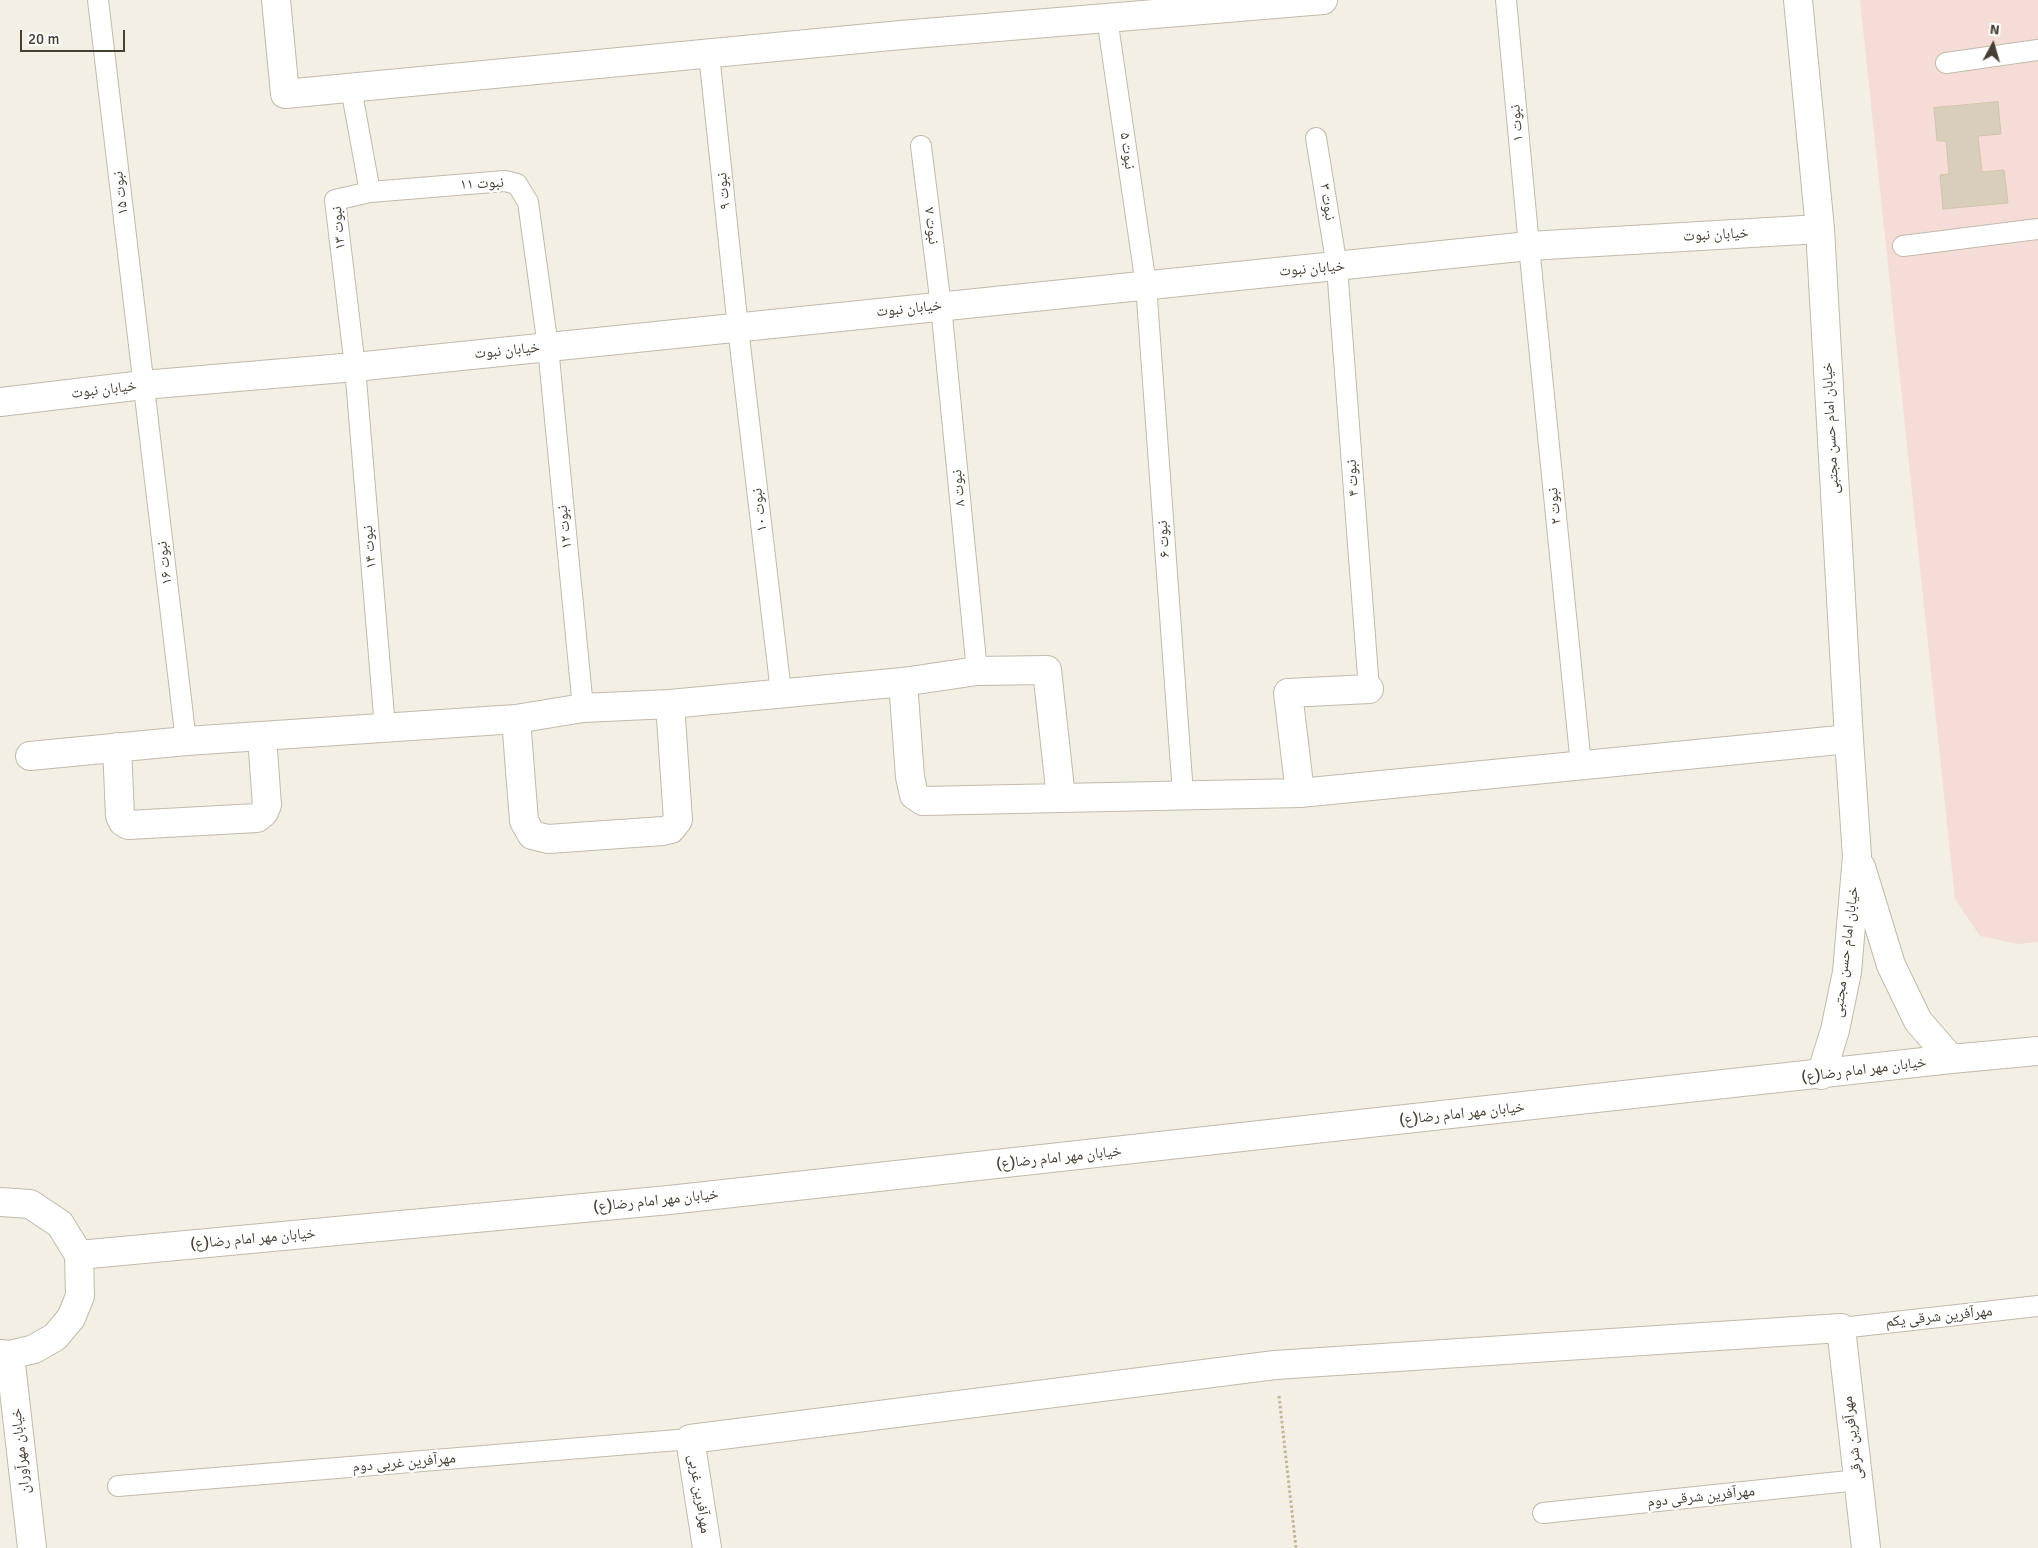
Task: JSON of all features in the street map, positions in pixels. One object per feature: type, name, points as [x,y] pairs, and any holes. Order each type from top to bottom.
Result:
[{"type":"street","points":[[276,0],[285,94],[709,54],[1323,0]]},
{"type":"street","name":"خیابان امام حسن مجتبی","points":[[1798,0],[1820,229],[1848,739],[1857,856],[1846,972],[1835,1030],[1821,1075]]},
{"type":"street","name":"خیابان نبوت","points":[[0,402],[1529,246],[1820,229]]},
{"type":"street","points":[[30,756],[186,741],[262,738],[516,719],[583,708],[670,704],[781,692],[903,682],[978,671],[1047,670],[1061,798]]},
{"type":"street","points":[[903,682],[910,777],[914,795],[923,800],[1300,793],[1848,739]]},
{"type":"street","points":[[1300,793],[1288,693],[1369,689]]},
{"type":"street","points":[[516,719],[524,822],[532,835],[548,838],[663,831],[671,829],[678,820],[670,704]]},
{"type":"street","points":[[118,747],[120,816],[122,822],[128,825],[257,818],[264,812],[267,806],[262,738]]},
{"type":"street","name":"خیابان امام حسن مجتبی","points":[[1857,856],[1891,964],[1918,1021],[1951,1059]]},
{"type":"street","name":"خیابان مهر امام رضا(ع)","points":[[79,1255],[679,1199],[2038,1051]]},
{"type":"street","points":[[0,1202],[30,1204],[60,1224],[79,1255],[80,1296],[71,1318],[55,1337],[34,1349],[5,1354]]},
{"type":"street","points":[[690,1439],[1275,1365],[1841,1328]]},
{"type":"street","name":"مهرآفرین شرقی","points":[[1841,1328],[1866,1548]]},
{"type":"street","name":"خیابان مهرآوران","points":[[5,1354],[32,1548]]},
{"type":"street","name":"مهرآفرین غربی","points":[[690,1439],[707,1548]]},
{"type":"lane","name":"نبوت ۱۵","points":[[98,0],[143,386]]},
{"type":"lane","name":"نبوت ۱","points":[[1506,0],[1529,246]]},
{"type":"lane","name":"نبوت ۵","points":[[1107,18],[1146,285]]},
{"type":"lane","points":[[1946,63],[2038,50]]},
{"type":"lane","name":"نبوت ۹","points":[[709,54],[738,328]]},
{"type":"lane","points":[[351,88],[370,192]]},
{"type":"lane","name":"نبوت ۳","points":[[1316,138],[1337,267]]},
{"type":"lane","name":"نبوت ۷","points":[[921,146],[941,306]]},
{"type":"lane","name":"نبوت ۱۱","points":[[370,192],[504,181],[517,184],[528,202],[548,347]]},
{"type":"lane","name":"نبوت ۱۳","points":[[355,367],[335,200],[370,192]]},
{"type":"lane","points":[[1903,246],[2038,229]]},
{"type":"lane","name":"نبوت ۲","points":[[1529,246],[1581,765]]},
{"type":"lane","name":"نبوت ۴","points":[[1337,267],[1369,689]]},
{"type":"lane","name":"نبوت ۶","points":[[1146,285],[1183,794]]},
{"type":"lane","name":"نبوت ۸","points":[[941,306],[978,671]]},
{"type":"lane","name":"نبوت ۱۰","points":[[738,328],[781,692]]},
{"type":"lane","name":"نبوت ۱۲","points":[[548,347],[583,708]]},
{"type":"lane","name":"نبوت ۱۴","points":[[355,367],[385,728]]},
{"type":"lane","name":"نبوت ۱۶","points":[[143,386],[186,741]]},
{"type":"lane","name":"مهرآفرین شرقی یکم","points":[[1841,1328],[2038,1306]]},
{"type":"lane","name":"مهرآفرین غربی دوم","points":[[118,1486],[690,1439]]},
{"type":"lane","name":"مهرآفرین شرقی دوم","points":[[1543,1513],[1858,1480]]},
{"type":"path","points":[[1275,1365],[1296,1548]]},
{"type":"shaded area","points":[[1860,0],[2038,0],[2038,942],[2018,944],[1980,936],[1955,899]]},
{"type":"building","points":[[1998,102],[2001,134],[1978,136],[1982,172],[2004,170],[2008,203],[1943,209],[1940,175],[1949,174],[1946,141],[1937,141],[1934,108]]}]
